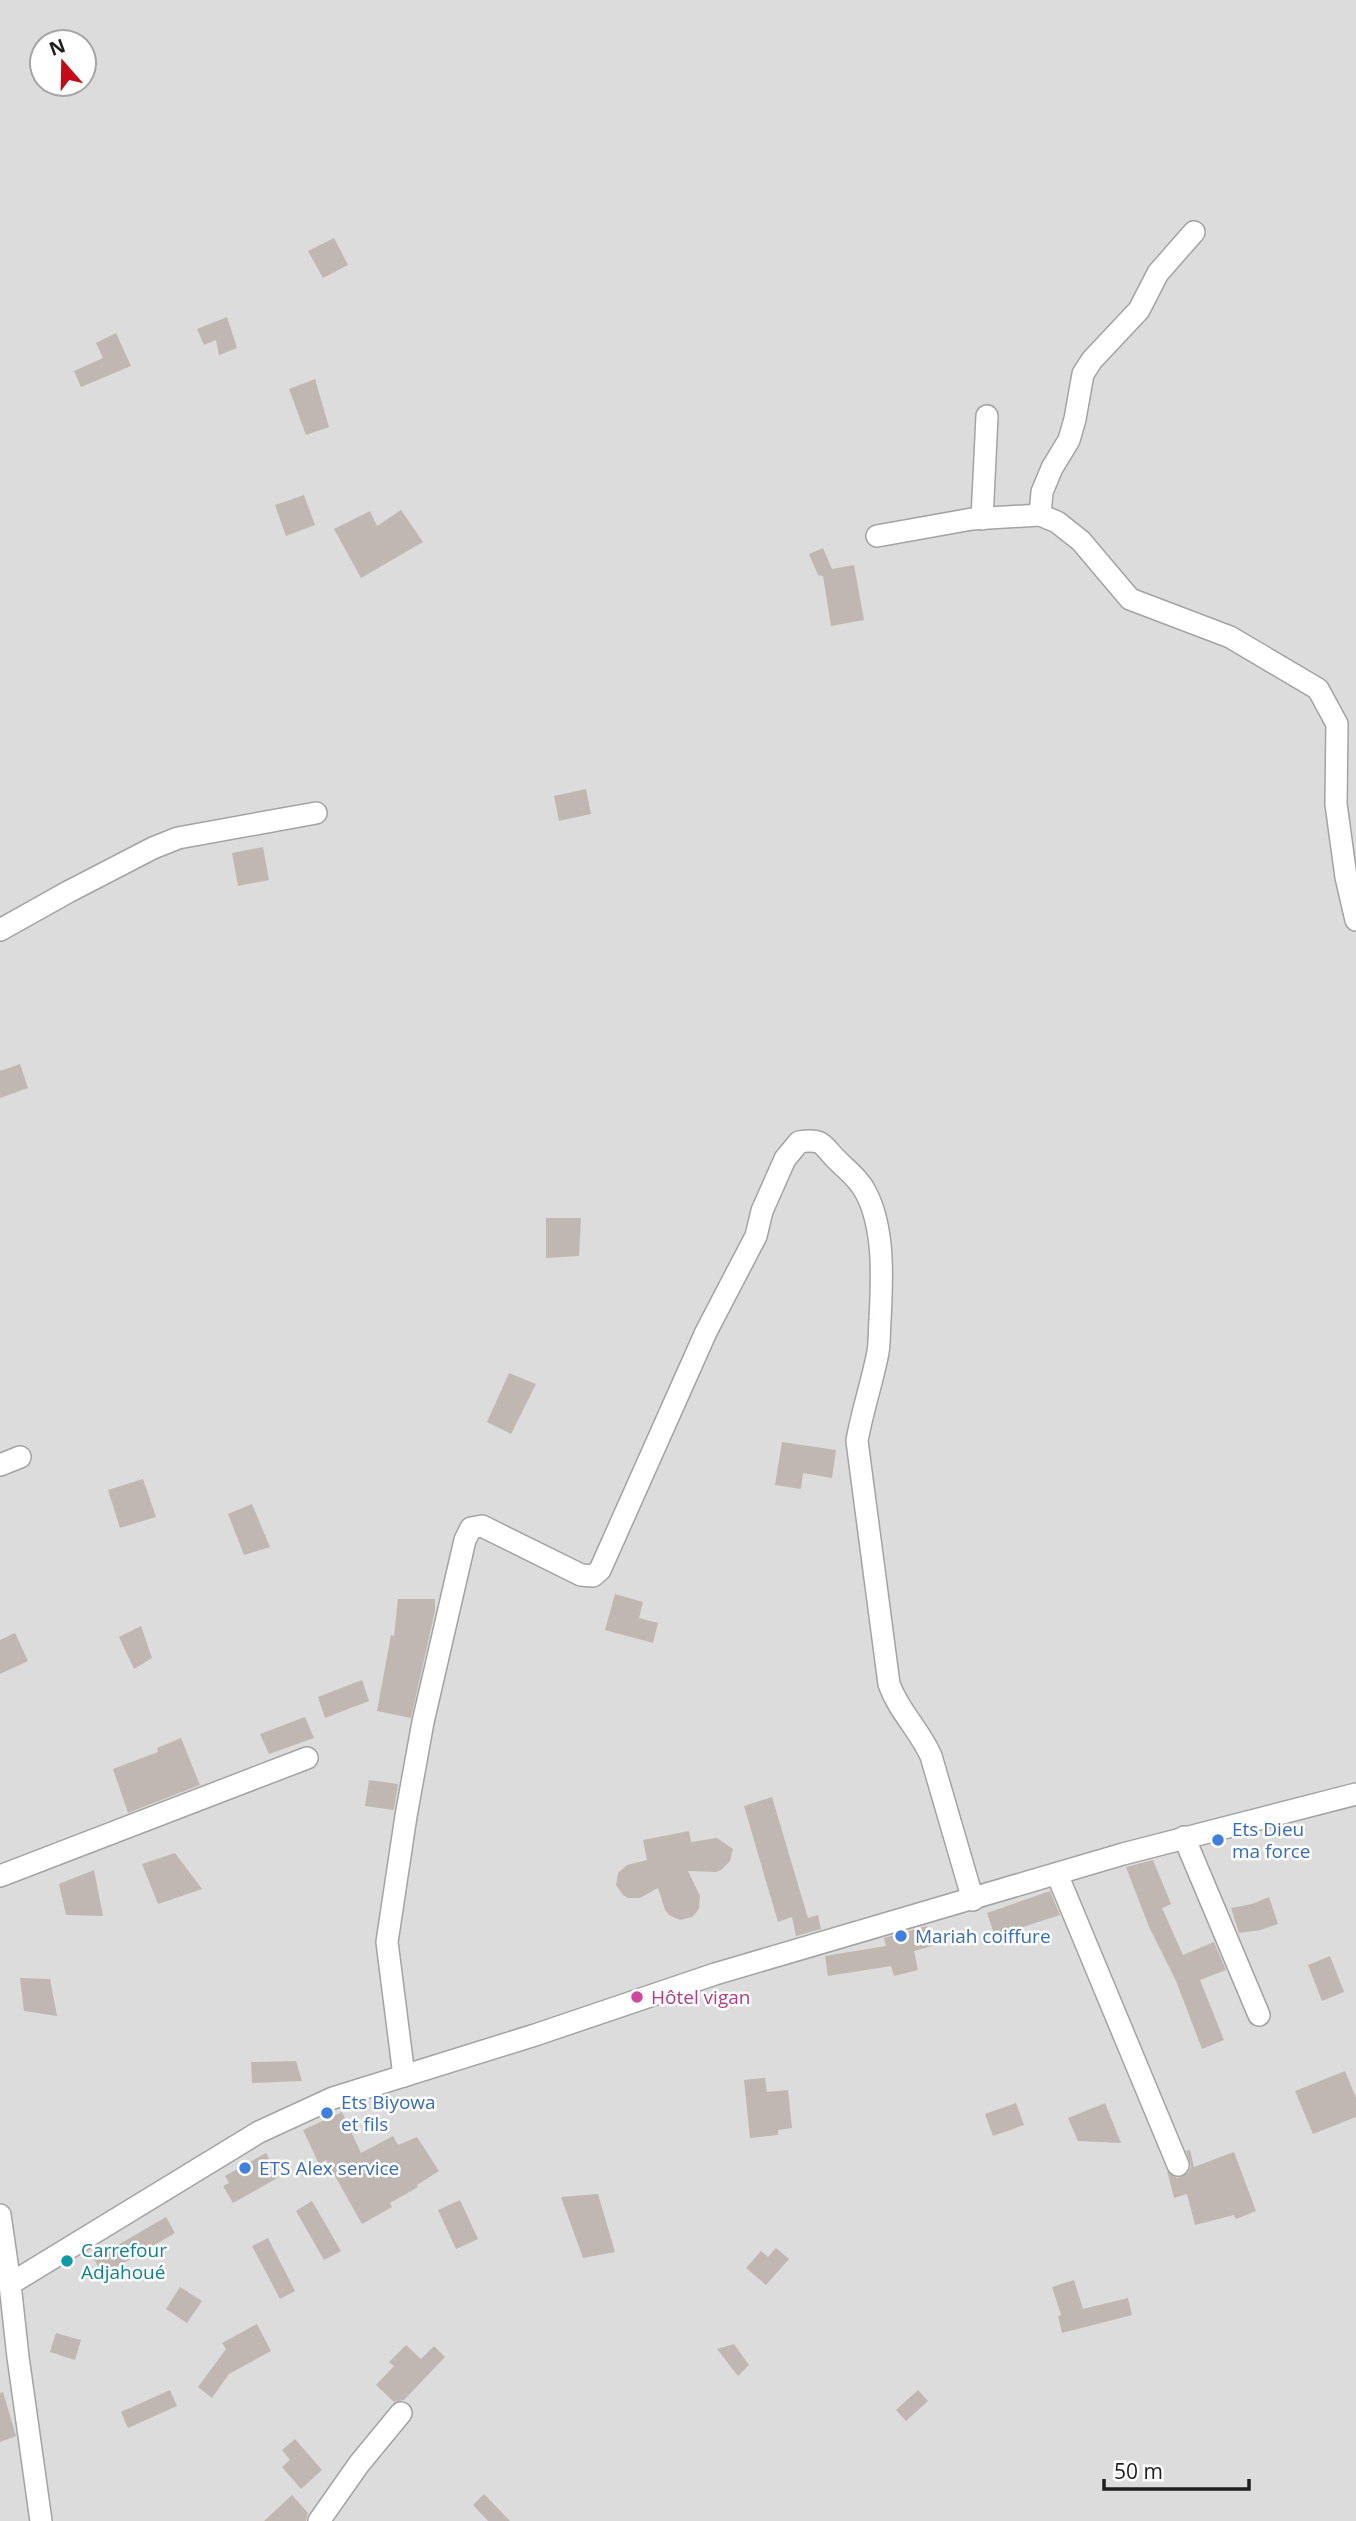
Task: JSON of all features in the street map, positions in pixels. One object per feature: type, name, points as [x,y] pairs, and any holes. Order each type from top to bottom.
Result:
[{"type":"street","points":[[1040,515],[1042,492],[1052,468],[1069,440],[1083,374],[1092,359],[1139,310],[1158,273],[1194,232]]},
{"type":"street","points":[[982,519],[986,416]]},
{"type":"street","points":[[877,536],[982,519],[1040,515],[1057,522],[1081,541],[1130,599],[1230,637],[1318,689],[1346,726],[1336,804],[1346,877],[1356,920]]},
{"type":"street","points":[[0,930],[177,838],[316,813]]},
{"type":"street","points":[[404,2076],[387,1941],[405,1816],[423,1721],[471,1528],[482,1526],[581,1575],[593,1576],[600,1570],[706,1332],[756,1236],[762,1211],[785,1159],[799,1142],[814,1140],[827,1146],[835,1159],[851,1173],[866,1193],[875,1219],[882,1269],[878,1354],[857,1441],[889,1684],[896,1705],[923,1740],[931,1756],[973,1900]]},
{"type":"street","points":[[0,1465],[20,1457]]},
{"type":"street","points":[[0,1876],[307,1758]]},
{"type":"street","points":[[10,2284],[259,2132],[332,2098],[715,1974],[1184,1837],[1356,1794]]},
{"type":"street","points":[[1184,1837],[1259,2015]]},
{"type":"street","points":[[1056,1874],[1178,2165]]},
{"type":"street","points":[[0,2215],[10,2284],[5,2316],[18,2357],[41,2521]]},
{"type":"street","points":[[319,2521],[359,2464],[401,2413]]},
{"type":"shaded area","points":[[0,0],[1356,0],[1356,2521],[0,2521]]},
{"type":"building","points":[[334,238],[348,265],[323,278],[308,251]]},
{"type":"building","points":[[227,317],[237,348],[219,355],[216,340],[204,345],[197,329]]},
{"type":"building","points":[[116,333],[131,366],[81,387],[74,371],[103,358],[96,343]]},
{"type":"building","points":[[315,379],[329,427],[306,435],[289,389]]},
{"type":"building","points":[[304,495],[315,525],[286,536],[275,505]]},
{"type":"building","points":[[401,510],[423,542],[361,578],[334,529],[370,511],[377,526]]},
{"type":"building","points":[[823,548],[832,569],[854,565],[864,620],[831,626],[823,576],[818,575],[809,554]]},
{"type":"building","points":[[586,789],[591,814],[559,821],[554,796]]},
{"type":"building","points":[[263,847],[269,880],[238,886],[232,853]]},
{"type":"building","points":[[20,1064],[28,1088],[0,1098],[0,1071]]},
{"type":"building","points":[[546,1218],[581,1218],[579,1256],[546,1258]]},
{"type":"building","points":[[509,1373],[536,1384],[511,1434],[487,1422]]},
{"type":"building","points":[[782,1442],[836,1450],[832,1478],[803,1473],[801,1489],[775,1485]]},
{"type":"building","points":[[143,1479],[156,1517],[120,1528],[108,1490]]},
{"type":"building","points":[[252,1504],[270,1547],[244,1555],[228,1514]]},
{"type":"building","points":[[615,1594],[643,1602],[639,1618],[658,1623],[653,1643],[605,1630]]},
{"type":"building","points":[[398,1599],[435,1599],[435,1611],[411,1718],[377,1711],[391,1635],[394,1636]]},
{"type":"building","points":[[141,1626],[152,1658],[134,1669],[119,1637]]},
{"type":"building","points":[[15,1633],[28,1661],[0,1674],[0,1640]]},
{"type":"building","points":[[362,1680],[369,1701],[325,1718],[318,1697]]},
{"type":"building","points":[[305,1717],[314,1738],[269,1754],[260,1734]]},
{"type":"building","points":[[181,1738],[200,1785],[128,1813],[113,1769],[158,1752],[157,1748]]},
{"type":"building","points":[[369,1780],[398,1784],[394,1810],[365,1806]]},
{"type":"building","points":[[772,1797],[808,1918],[818,1915],[821,1929],[796,1936],[792,1917],[778,1922],[744,1806]]},
{"type":"building","points":[[689,1831],[691,1842],[717,1838],[733,1849],[730,1861],[721,1870],[688,1871],[700,1896],[699,1908],[692,1917],[680,1920],[669,1915],[658,1888],[640,1898],[623,1895],[616,1885],[618,1873],[627,1865],[647,1860],[643,1840]]},
{"type":"building","points":[[175,1853],[202,1889],[158,1904],[142,1864]]},
{"type":"building","points":[[1153,1860],[1171,1904],[1162,1908],[1183,1955],[1214,1942],[1226,1970],[1200,1980],[1224,2040],[1202,2049],[1176,1981],[1149,1927],[1126,1867]]},
{"type":"building","points":[[94,1870],[103,1916],[66,1915],[59,1884]]},
{"type":"building","points":[[1050,1891],[1060,1915],[995,1936],[987,1913]]},
{"type":"building","points":[[1269,1897],[1278,1924],[1239,1933],[1231,1908]]},
{"type":"building","points":[[927,1926],[932,1946],[914,1951],[918,1970],[894,1976],[891,1966],[828,1976],[825,1956],[886,1946],[884,1938]]},
{"type":"building","points":[[1330,1956],[1344,1992],[1322,2001],[1308,1965]]},
{"type":"building","points":[[20,1978],[50,1979],[57,2016],[24,2011]]},
{"type":"building","points":[[296,2061],[302,2081],[252,2083],[251,2062]]},
{"type":"building","points":[[1345,2071],[1356,2098],[1356,2117],[1313,2134],[1295,2091]]},
{"type":"building","points":[[765,2078],[767,2092],[788,2090],[792,2128],[778,2130],[778,2135],[750,2138],[744,2080]]},
{"type":"building","points":[[1016,2103],[1024,2125],[993,2136],[985,2114]]},
{"type":"building","points":[[1105,2103],[1121,2143],[1078,2141],[1068,2118]]},
{"type":"building","points":[[342,2112],[361,2153],[393,2136],[398,2145],[417,2137],[439,2171],[390,2203],[392,2207],[362,2224],[326,2160],[319,2164],[303,2130]]},
{"type":"building","points":[[1190,2150],[1194,2167],[1234,2152],[1256,2211],[1236,2219],[1234,2215],[1195,2225],[1187,2194],[1174,2198],[1167,2171],[1177,2178],[1188,2173],[1191,2166],[1186,2151]]},
{"type":"building","points":[[266,2153],[279,2177],[233,2203],[223,2186],[229,2183],[225,2176]]},
{"type":"building","points":[[598,2194],[615,2252],[583,2258],[561,2197]]},
{"type":"building","points":[[460,2200],[478,2239],[456,2249],[438,2210]]},
{"type":"building","points":[[312,2201],[341,2251],[324,2260],[296,2211]]},
{"type":"building","points":[[166,2217],[175,2233],[103,2275],[94,2259]]},
{"type":"building","points":[[268,2238],[295,2291],[280,2299],[252,2246]]},
{"type":"building","points":[[776,2248],[789,2259],[766,2285],[746,2268],[761,2251],[768,2257]]},
{"type":"building","points":[[1074,2280],[1083,2309],[1128,2298],[1132,2315],[1062,2333],[1058,2316],[1061,2315],[1052,2287]]},
{"type":"building","points":[[180,2287],[202,2301],[187,2323],[166,2309]]},
{"type":"building","points":[[257,2324],[271,2351],[229,2374],[212,2398],[198,2387],[226,2349],[222,2343]]},
{"type":"building","points":[[56,2333],[81,2340],[75,2360],[50,2352]]},
{"type":"building","points":[[734,2344],[749,2365],[738,2376],[717,2349]]},
{"type":"building","points":[[406,2345],[421,2359],[434,2346],[445,2357],[404,2400],[394,2402],[376,2385],[394,2366],[389,2362]]},
{"type":"building","points":[[170,2390],[177,2406],[128,2428],[121,2412]]},
{"type":"building","points":[[918,2390],[928,2401],[906,2421],[896,2410]]},
{"type":"building","points":[[3,2392],[16,2436],[0,2442],[0,2393]]},
{"type":"building","points":[[295,2439],[322,2470],[301,2489],[282,2467],[290,2460],[282,2450]]},
{"type":"building","points":[[484,2494],[510,2521],[488,2521],[473,2505]]},
{"type":"building","points":[[292,2495],[308,2513],[306,2521],[264,2521]]},
{"type":"place","name":"Ets Dieu ma force","points":[[1218,1840]]},
{"type":"place","name":"Mariah coiffure","points":[[901,1936]]},
{"type":"place","name":"Hôtel vigan","points":[[637,1997]]},
{"type":"place","name":"Ets Biyowa et fils","points":[[327,2113]]},
{"type":"place","name":"ETS Alex service","points":[[245,2168]]},
{"type":"place","name":"Carrefour Adjahoué","points":[[67,2261]]}]
